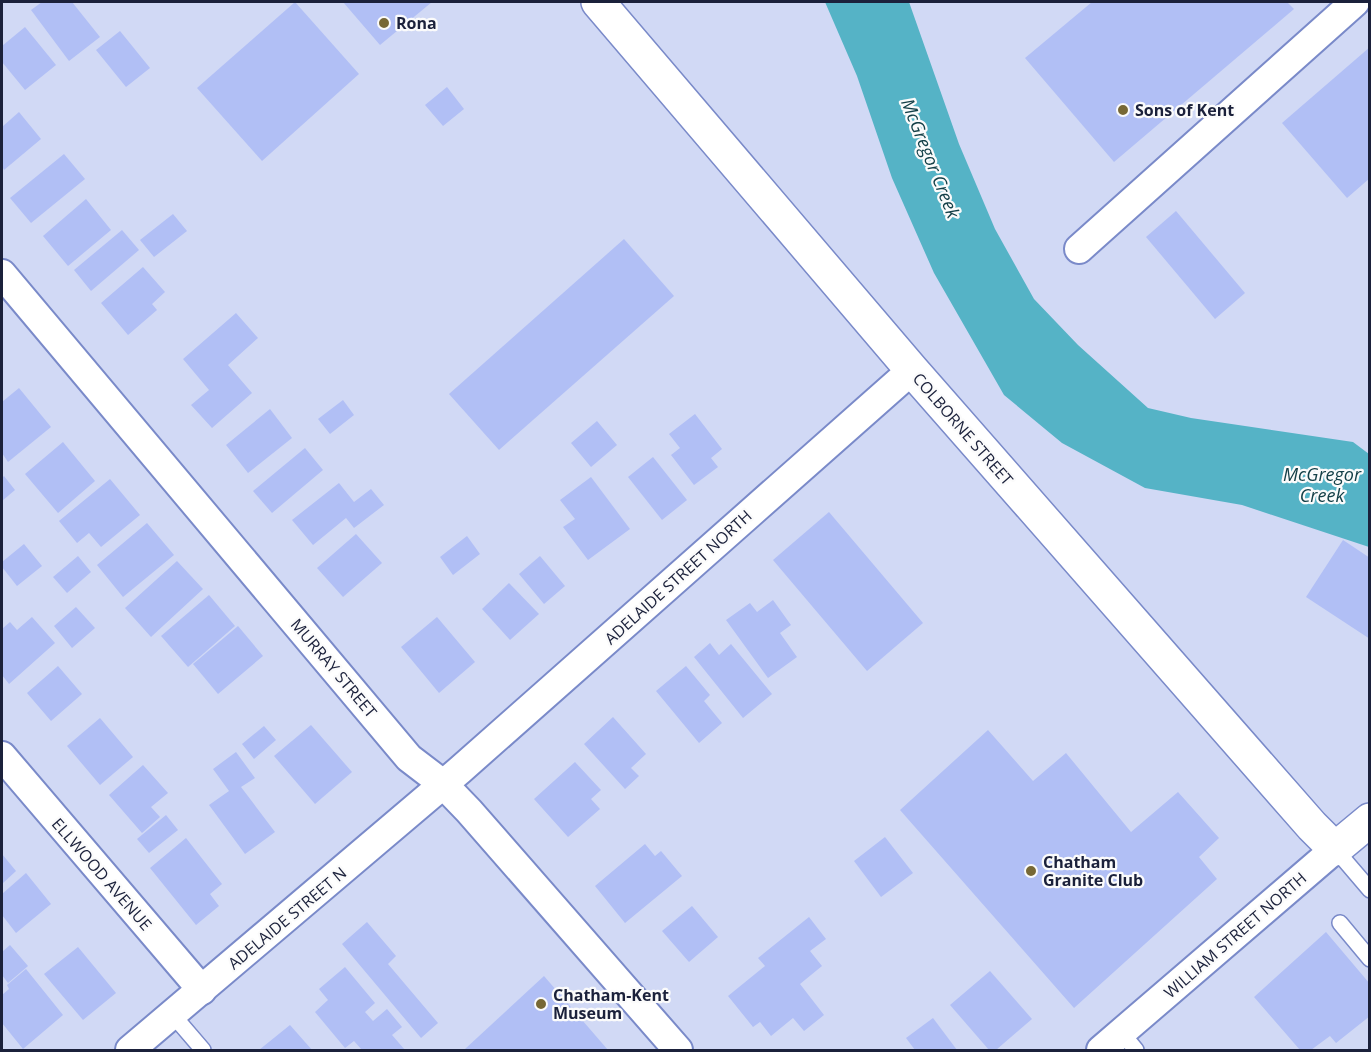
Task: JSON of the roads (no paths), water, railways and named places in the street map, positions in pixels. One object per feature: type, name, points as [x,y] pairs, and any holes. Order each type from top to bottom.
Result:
[{"type":"street","name":"COLBORNE STREET","points":[[598,2],[912,370],[1302,815],[1335,849]]},
{"type":"street","points":[[1079,249],[1355,2]]},
{"type":"street","name":"MURRAY STREET","points":[[2,274],[409,758],[443,784],[678,1050]]},
{"type":"street","name":"ADELAIDE STREET NORTH","points":[[443,784],[912,370]]},
{"type":"street","name":"ELLWOOD AVENUE","points":[[2,756],[202,990]]},
{"type":"street","name":"ADELAIDE STREET N","points":[[130,1050],[443,784]]},
{"type":"street","name":"WILLIAM STREET NORTH","points":[[1120,1044],[1370,820]]},
{"type":"lane","points":[[1335,849],[1370,890]]},
{"type":"lane","points":[[1340,923],[1370,959]]},
{"type":"lane","points":[[173,1015],[203,1050]]},
{"type":"water","name":"McGregor Creek","points":[[825,2],[909,2],[959,144],[995,229],[1034,299],[1078,345],[1148,408],[1191,418],[1353,442],[1369,454],[1369,547],[1242,505],[1145,488],[1062,443],[1004,395],[934,273],[892,178],[857,76]]},
{"type":"place","name":"Rona","points":[[384,23]]},
{"type":"place","name":"Sons of Kent","points":[[1123,110]]},
{"type":"place","name":"Chatham Granite Club","points":[[1031,871]]},
{"type":"place","name":"Chatham-Kent Museum","points":[[541,1004]]}]
